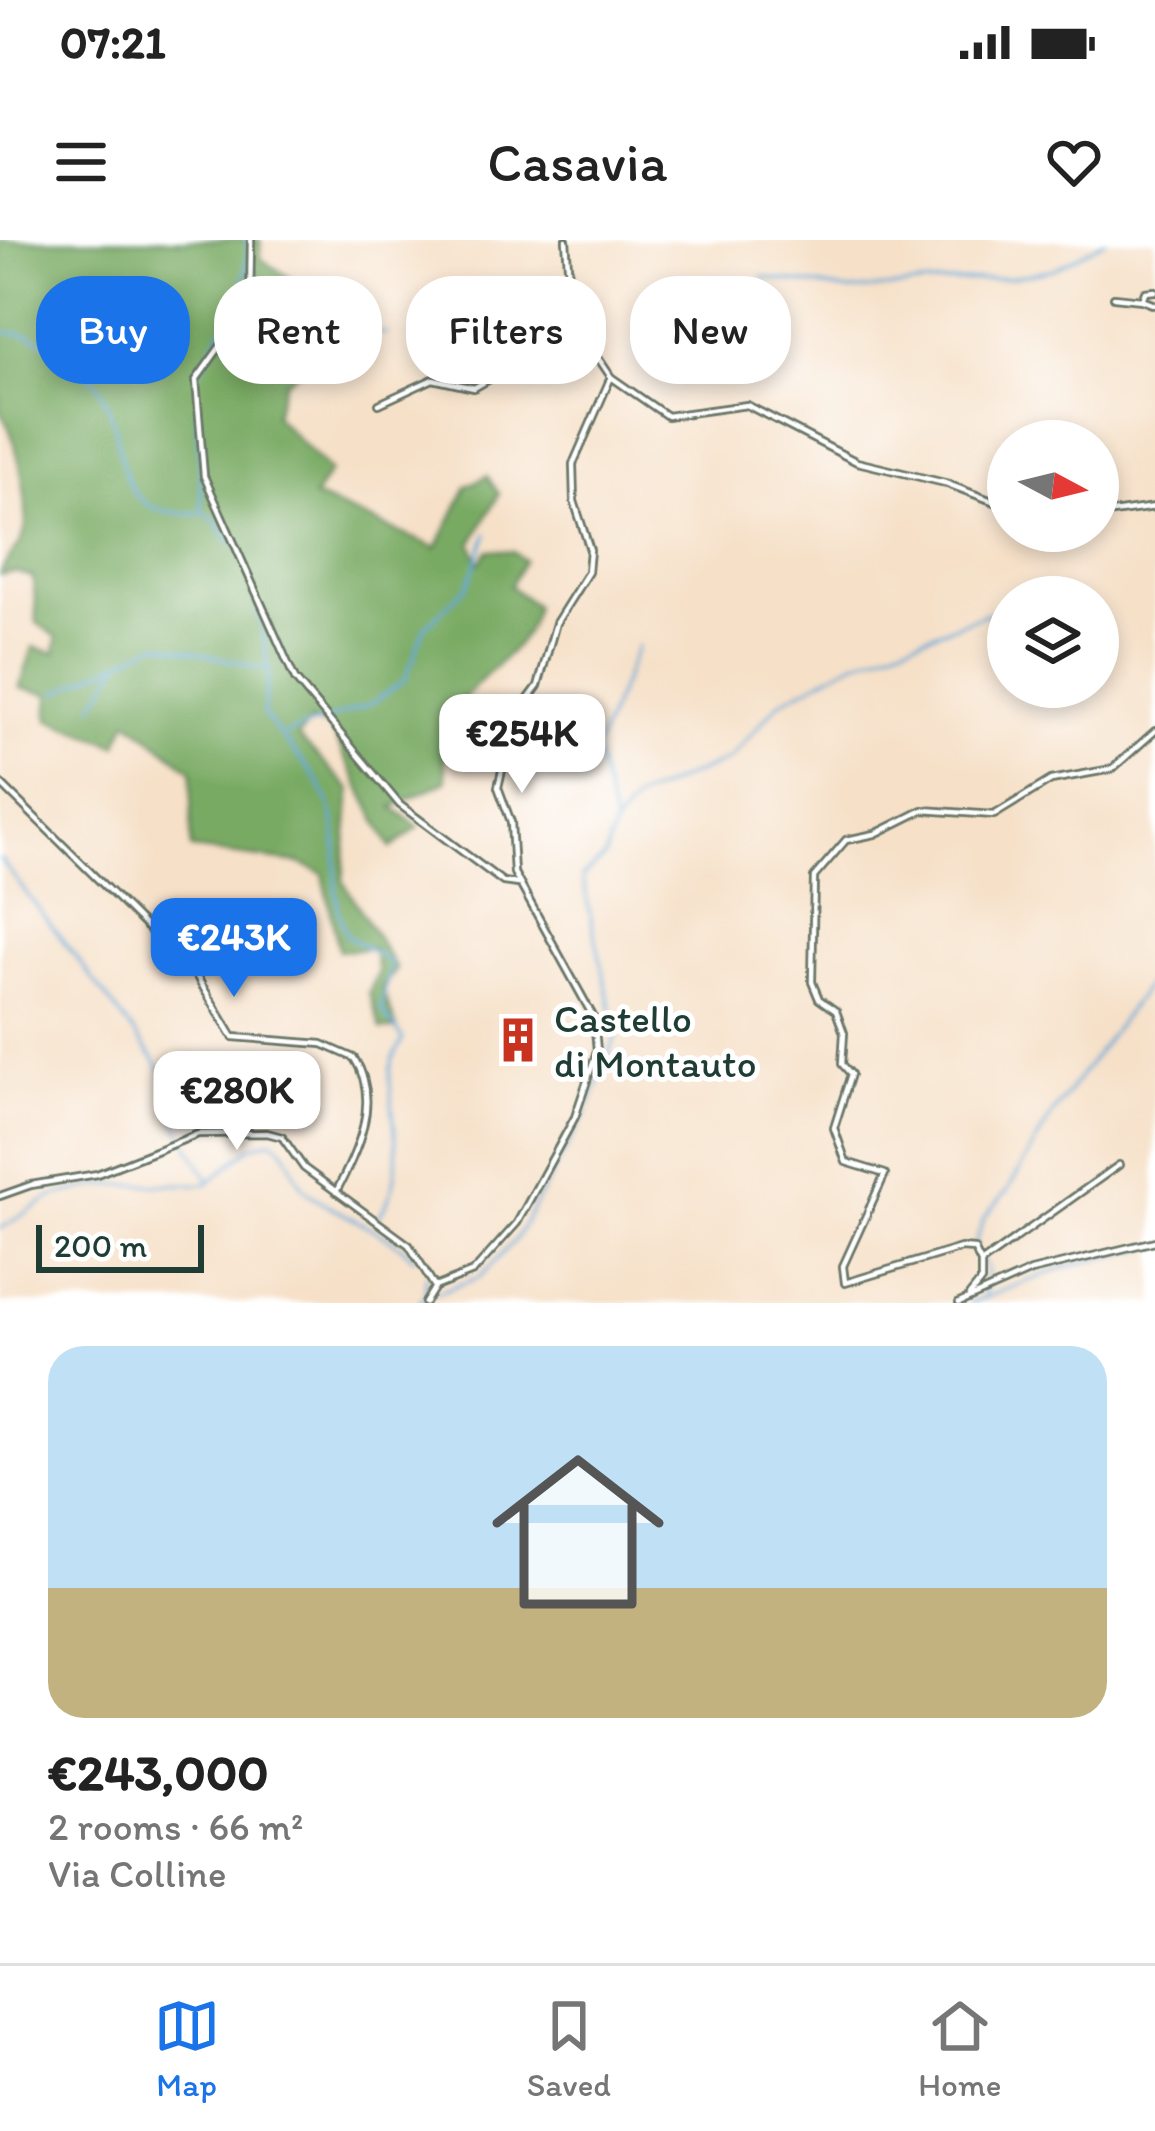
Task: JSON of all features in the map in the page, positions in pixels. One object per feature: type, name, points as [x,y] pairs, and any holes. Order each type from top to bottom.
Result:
[{"type":"street","points":[[251,240],[250,305],[196,380],[205,476],[295,679],[400,805],[503,881],[518,884]]},
{"type":"street","points":[[566,240],[568,276]]},
{"type":"street","points":[[1142,300],[1144,292],[1155,291]]},
{"type":"street","points":[[1114,297],[1155,305]]},
{"type":"street","points":[[606,369],[667,416],[747,405],[857,462],[945,483],[987,499]]},
{"type":"street","points":[[425,1303],[434,1287],[472,1272],[518,1222],[581,1104],[597,1051],[594,1018],[518,884],[511,822],[498,787],[515,717],[538,686],[556,623],[588,572],[590,550],[574,501],[574,464],[611,377]]},
{"type":"street","points":[[379,404],[422,384]]},
{"type":"street","points":[[1119,511],[1155,507]]},
{"type":"street","points":[[959,1303],[981,1281],[981,1263],[974,1250],[962,1248],[845,1283],[844,1266],[885,1174],[846,1162],[834,1128],[851,1074],[842,1064],[844,1034],[836,1011],[819,999],[812,982],[814,877],[846,840],[874,834],[922,810],[994,814],[1051,780],[1112,769],[1155,730]]},
{"type":"street","points":[[0,783],[196,977],[233,1037],[322,1044],[354,1058],[368,1102],[360,1141],[336,1192]]},
{"type":"street","points":[[0,1196],[31,1185],[97,1174],[179,1139],[218,1132],[282,1137],[304,1168],[409,1245],[434,1287]]},
{"type":"street","points":[[981,1263],[1119,1165]]},
{"type":"street","points":[[969,1296],[984,1294],[1031,1271],[1155,1241]]},
{"type":"green space","points":[[0,240],[260,240],[261,259],[287,276],[214,276],[214,384],[284,384],[274,415],[330,471],[314,497],[437,548],[467,486],[487,476],[499,494],[472,543],[479,563],[489,550],[513,552],[524,560],[510,586],[535,606],[520,640],[452,715],[444,739],[446,781],[393,807],[419,827],[391,848],[329,727],[311,721],[298,737],[351,790],[343,881],[396,969],[382,988],[397,1029],[381,1029],[369,993],[378,972],[373,948],[339,951],[323,874],[299,863],[191,849],[192,770],[128,720],[117,745],[49,719],[49,694],[20,688],[33,647],[55,653],[57,637],[37,623],[33,577],[14,572],[0,575],[22,540],[26,522],[17,452],[0,411]]},
{"type":"waterway","points":[[201,369],[240,295],[247,240]]},
{"type":"waterway","points":[[791,282],[850,291],[1014,277],[1054,269],[1106,240]]},
{"type":"waterway","points":[[0,333],[39,339],[94,380],[111,414],[126,477],[148,505],[169,512],[200,513]]},
{"type":"waterway","points":[[382,333],[387,334]]},
{"type":"waterway","points":[[197,414],[202,511]]},
{"type":"waterway","points":[[202,513],[211,516],[233,545]]},
{"type":"waterway","points":[[281,736],[371,704],[405,680],[425,627],[468,585],[487,534]]},
{"type":"waterway","points":[[256,598],[269,670],[263,713],[317,781],[330,806],[337,899],[347,936],[391,963],[381,1009],[403,1039],[390,1075],[396,1167],[377,1218]]},
{"type":"waterway","points":[[590,1105],[617,1034],[582,877],[605,857],[614,826],[635,799],[729,759],[780,702],[853,663],[987,614]]},
{"type":"waterway","points":[[56,693],[158,643],[266,669]]},
{"type":"waterway","points":[[614,824],[595,750],[638,645]]},
{"type":"waterway","points":[[94,706],[120,662]]},
{"type":"waterway","points":[[0,859],[155,1060],[182,1134]]},
{"type":"waterway","points":[[974,1247],[984,1218],[1008,1190],[1053,1113],[1155,974]]},
{"type":"waterway","points":[[436,1293],[480,1277],[515,1240],[588,1110]]},
{"type":"waterway","points":[[0,1229],[51,1197],[102,1185],[207,1184],[252,1146],[272,1140],[309,1193],[414,1258]]},
{"type":"waterway","points":[[187,1142],[210,1182]]},
{"type":"waterway","points":[[970,1303],[1065,1267],[1155,1246]]},
{"type":"waterway","points":[[979,1255],[987,1269],[984,1298]]},
{"type":"waterway","points":[[419,1303],[426,1295],[425,1276]]},
{"type":"place","name":"Castello di Montauto","points":[[518,1040]]}]
